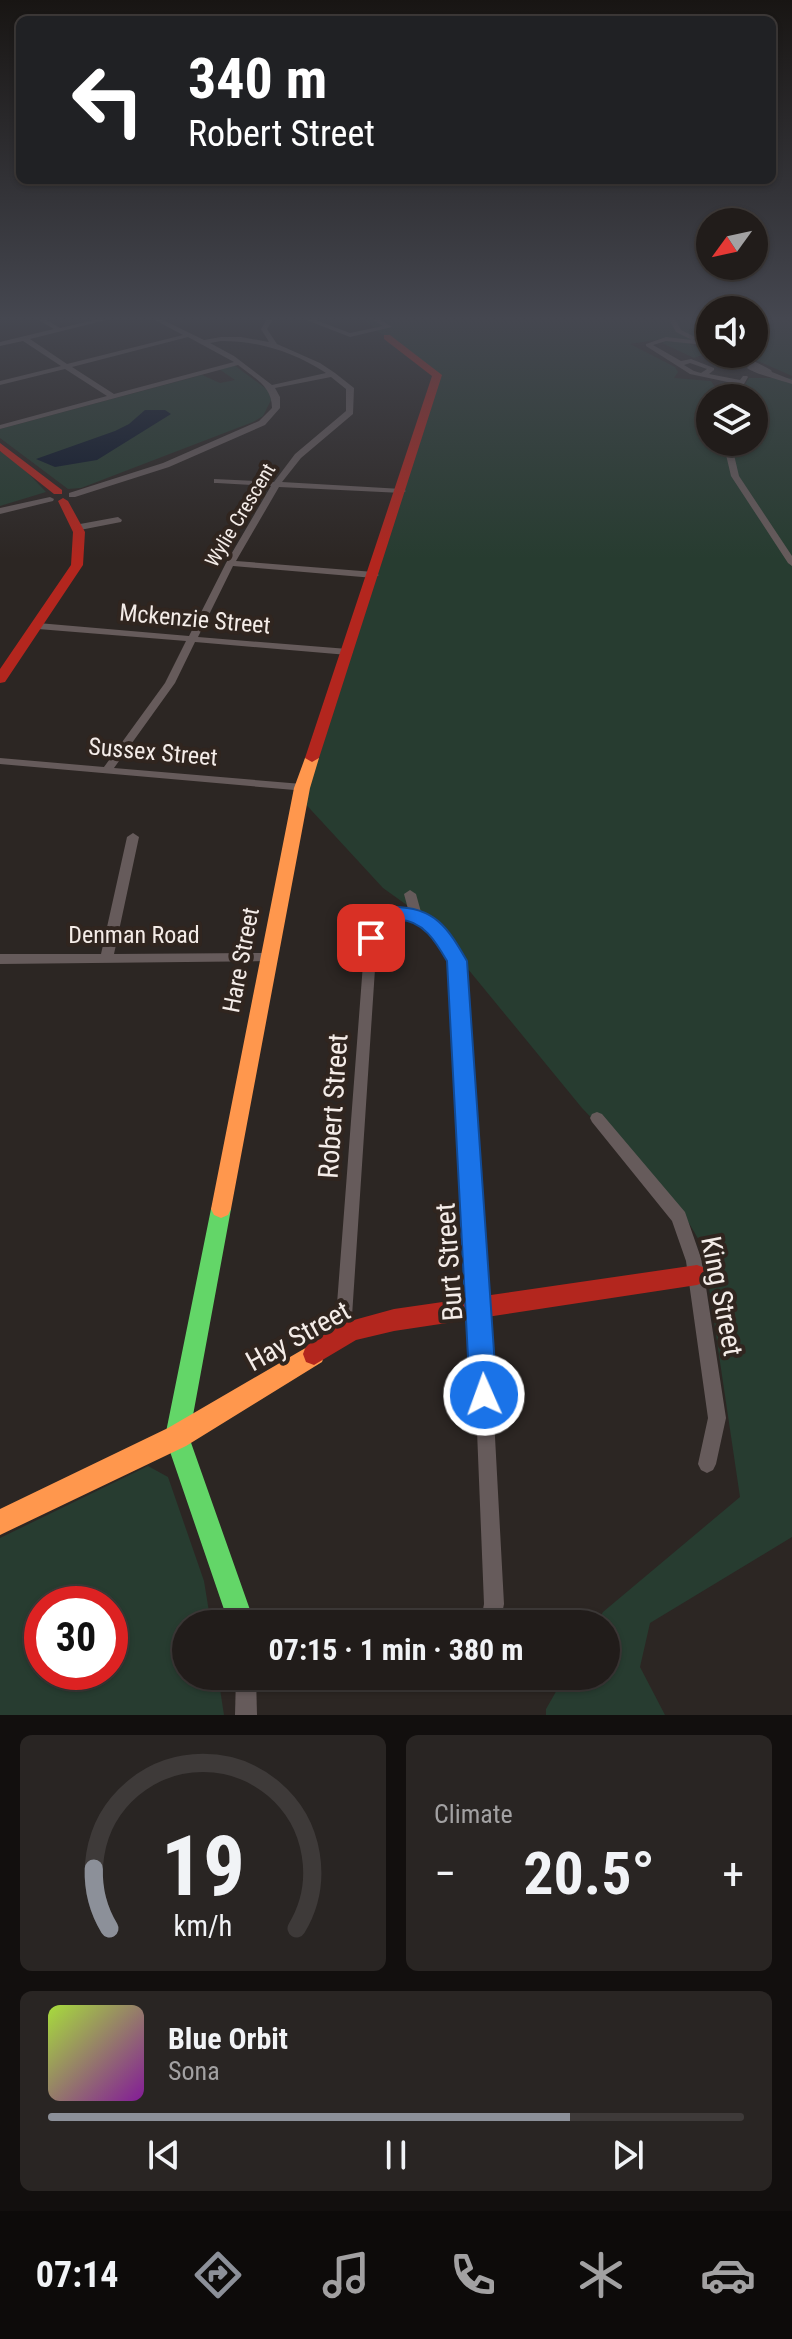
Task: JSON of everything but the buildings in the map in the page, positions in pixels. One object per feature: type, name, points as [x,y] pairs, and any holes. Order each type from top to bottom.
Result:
[{"type":"street","points":[[0,427],[105,399]]},
{"type":"street","points":[[0,511],[61,497],[166,465],[262,423],[277,402],[276,399]]},
{"type":"street","name":"Wylie Crescent","points":[[107,770],[170,683],[230,563],[276,485],[298,456],[350,412],[350,399]]},
{"type":"street","name":"Hare Street","points":[[237,1610],[177,1437],[302,788],[430,399]]},
{"type":"street","points":[[0,446],[61,497],[80,527],[82,548],[77,565],[0,679]]},
{"type":"street","points":[[730,456],[735,476],[792,563]]},
{"type":"street","points":[[217,481],[402,491]]},
{"type":"street","points":[[80,527],[118,520]]},
{"type":"street","points":[[230,563],[374,575]]},
{"type":"street","name":"Mckenzie Street","points":[[38,626],[348,652]]},
{"type":"street","name":"Sussex Street","points":[[0,761],[302,788]]},
{"type":"street","points":[[107,956],[133,837]]},
{"type":"street","points":[[410,894],[415,914]]},
{"type":"street","name":"Robert Street","points":[[351,1331],[344,1317],[371,938],[394,913],[415,914]]},
{"type":"street","name":"Burt Street","points":[[415,914],[440,933],[457,961],[480,1307],[493,1610]]},
{"type":"street","name":"Denman Road","points":[[0,959],[107,956],[268,958]]},
{"type":"street","name":"King Street","points":[[597,1118],[679,1217],[697,1275],[717,1418],[707,1464]]},
{"type":"street","name":"Hay Street","points":[[0,1522],[177,1437],[351,1331],[394,1320],[697,1275]]},
{"type":"street","points":[[246,1690],[246,1715]]},
{"type":"green space","points":[[112,399],[271,400],[263,416],[253,422],[81,488],[68,489],[0,438],[0,429]]},
{"type":"green space","points":[[429,399],[696,399],[696,456],[768,456],[768,399],[792,399],[792,1537],[650,1623],[640,1667],[665,1715],[546,1715],[546,1709],[557,1690],[620,1690],[620,1610],[605,1610],[740,1497],[703,1247],[683,1213],[582,1108],[463,963],[443,931],[383,888],[300,798]]},
{"type":"green space","points":[[6,450],[46,492],[0,506],[0,452]]},
{"type":"green space","points":[[148,1466],[168,1477],[204,1581],[209,1610],[172,1610],[172,1690],[220,1690],[224,1715],[0,1715],[0,1538]]},
{"type":"water","points":[[145,410],[165,410],[171,414],[97,460],[55,467],[36,459],[115,431]]},
{"type":"traffic: fast","points":[[221,1209],[177,1437],[237,1610]]},
{"type":"traffic: slow","points":[[221,1209],[302,788],[312,758]]},
{"type":"traffic: slow","points":[[0,1522],[177,1437],[314,1354]]},
{"type":"traffic: jam","points":[[312,758],[429,399]]},
{"type":"traffic: jam","points":[[0,446],[58,492]]},
{"type":"traffic: jam","points":[[0,679],[77,565],[79,532],[63,501]]},
{"type":"traffic: jam","points":[[314,1354],[351,1331],[394,1320],[697,1275]]},
{"type":"route","points":[[371,938],[394,913],[415,914],[440,933],[457,961],[484,1395]]}]
